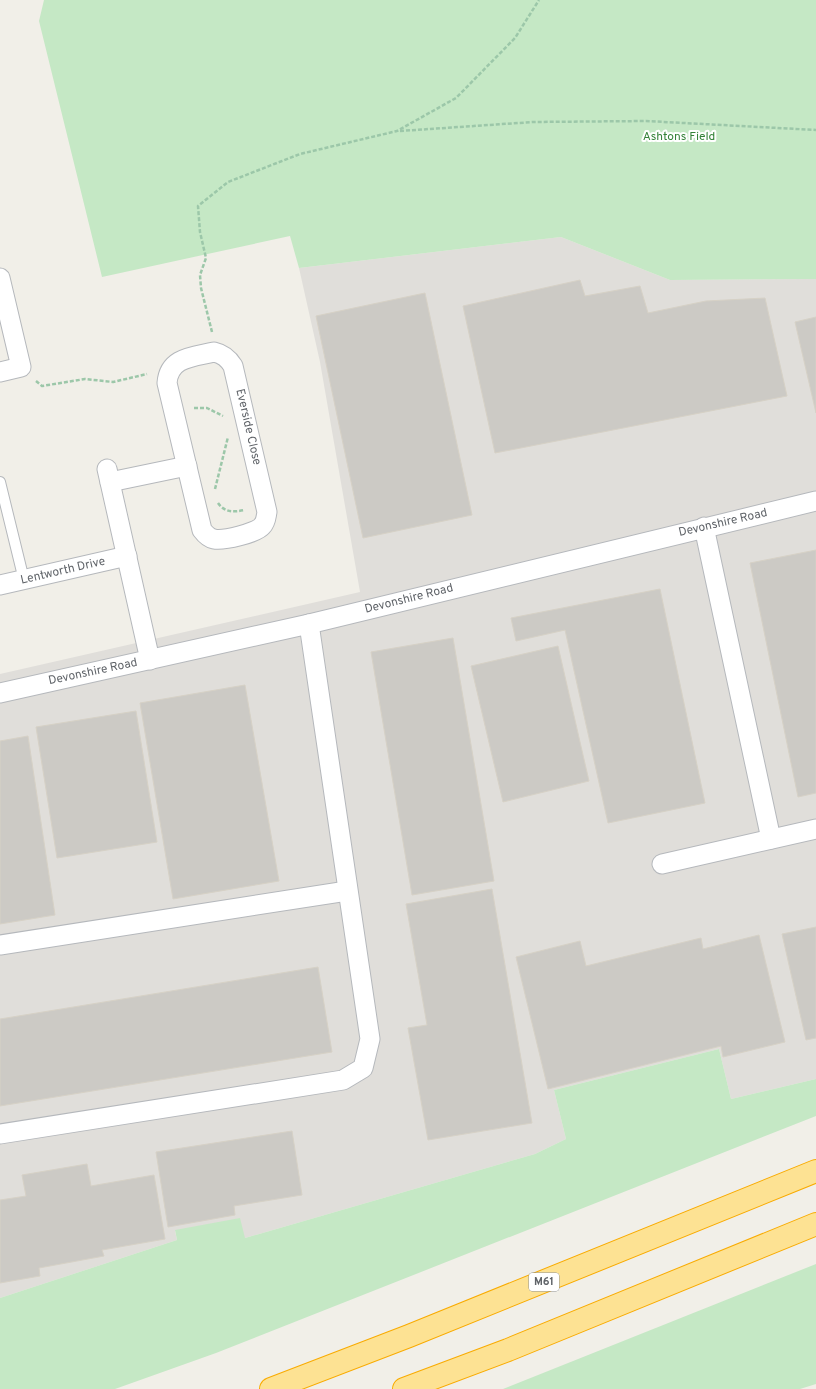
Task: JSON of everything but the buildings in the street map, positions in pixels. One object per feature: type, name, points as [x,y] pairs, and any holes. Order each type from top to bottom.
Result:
[{"type":"highway","name":"M61","points":[[271,1389],[409,1336],[816,1171]]},
{"type":"highway","points":[[404,1389],[508,1350],[816,1224]]},
{"type":"street","points":[[0,278],[21,367],[0,372]]},
{"type":"street","points":[[168,378],[169,370],[180,360],[214,352]]},
{"type":"street","name":"Everside Close","points":[[168,378],[186,466],[202,530],[213,539],[221,540],[254,532],[261,528],[266,519],[266,505],[233,366],[228,358],[214,352]]},
{"type":"street","points":[[150,660],[109,476],[186,466]]},
{"type":"street","name":"Devonshire Road","points":[[0,693],[309,624],[816,501]]},
{"type":"street","points":[[704,527],[771,839]]},
{"type":"street","name":"Lentworth Drive","points":[[0,585],[127,556]]},
{"type":"street","points":[[0,1134],[343,1080],[363,1068],[370,1039],[347,891],[309,624]]},
{"type":"street","points":[[662,864],[816,829]]},
{"type":"street","points":[[0,945],[347,891]]},
{"type":"lane","points":[[0,482],[24,580]]},
{"type":"path","points":[[397,131],[456,98],[515,38],[539,0]]},
{"type":"path","points":[[214,352],[215,344],[201,288],[200,275],[206,258],[200,232],[198,206],[228,182],[300,154],[397,131],[533,122],[639,121],[816,130]]},
{"type":"path","points":[[21,367],[42,386],[85,379],[113,382],[145,374],[168,378]]},
{"type":"path","points":[[174,412],[196,408],[207,408],[224,416]]},
{"type":"path","points":[[214,493],[229,431]]},
{"type":"path","points":[[216,500],[220,507],[228,511],[236,512],[266,505]]},
{"type":"shaded area","points":[[561,237],[670,280],[816,279],[816,1079],[731,1099],[719,1049],[554,1090],[566,1139],[535,1154],[245,1238],[175,1231],[177,1240],[0,1298],[0,674],[360,592],[320,362],[299,268]]},
{"type":"green space","name":"Ashtons Field","points":[[44,0],[816,0],[816,279],[670,280],[561,237],[299,268],[290,236],[102,277],[39,21]]},
{"type":"green space","points":[[719,1049],[731,1099],[816,1079],[816,1116],[216,1353],[115,1389],[0,1389],[0,1298],[177,1240],[175,1230],[240,1218],[245,1238],[535,1154],[566,1139],[554,1090]]},
{"type":"green space","points":[[816,1264],[816,1384],[800,1389],[503,1389]]}]
